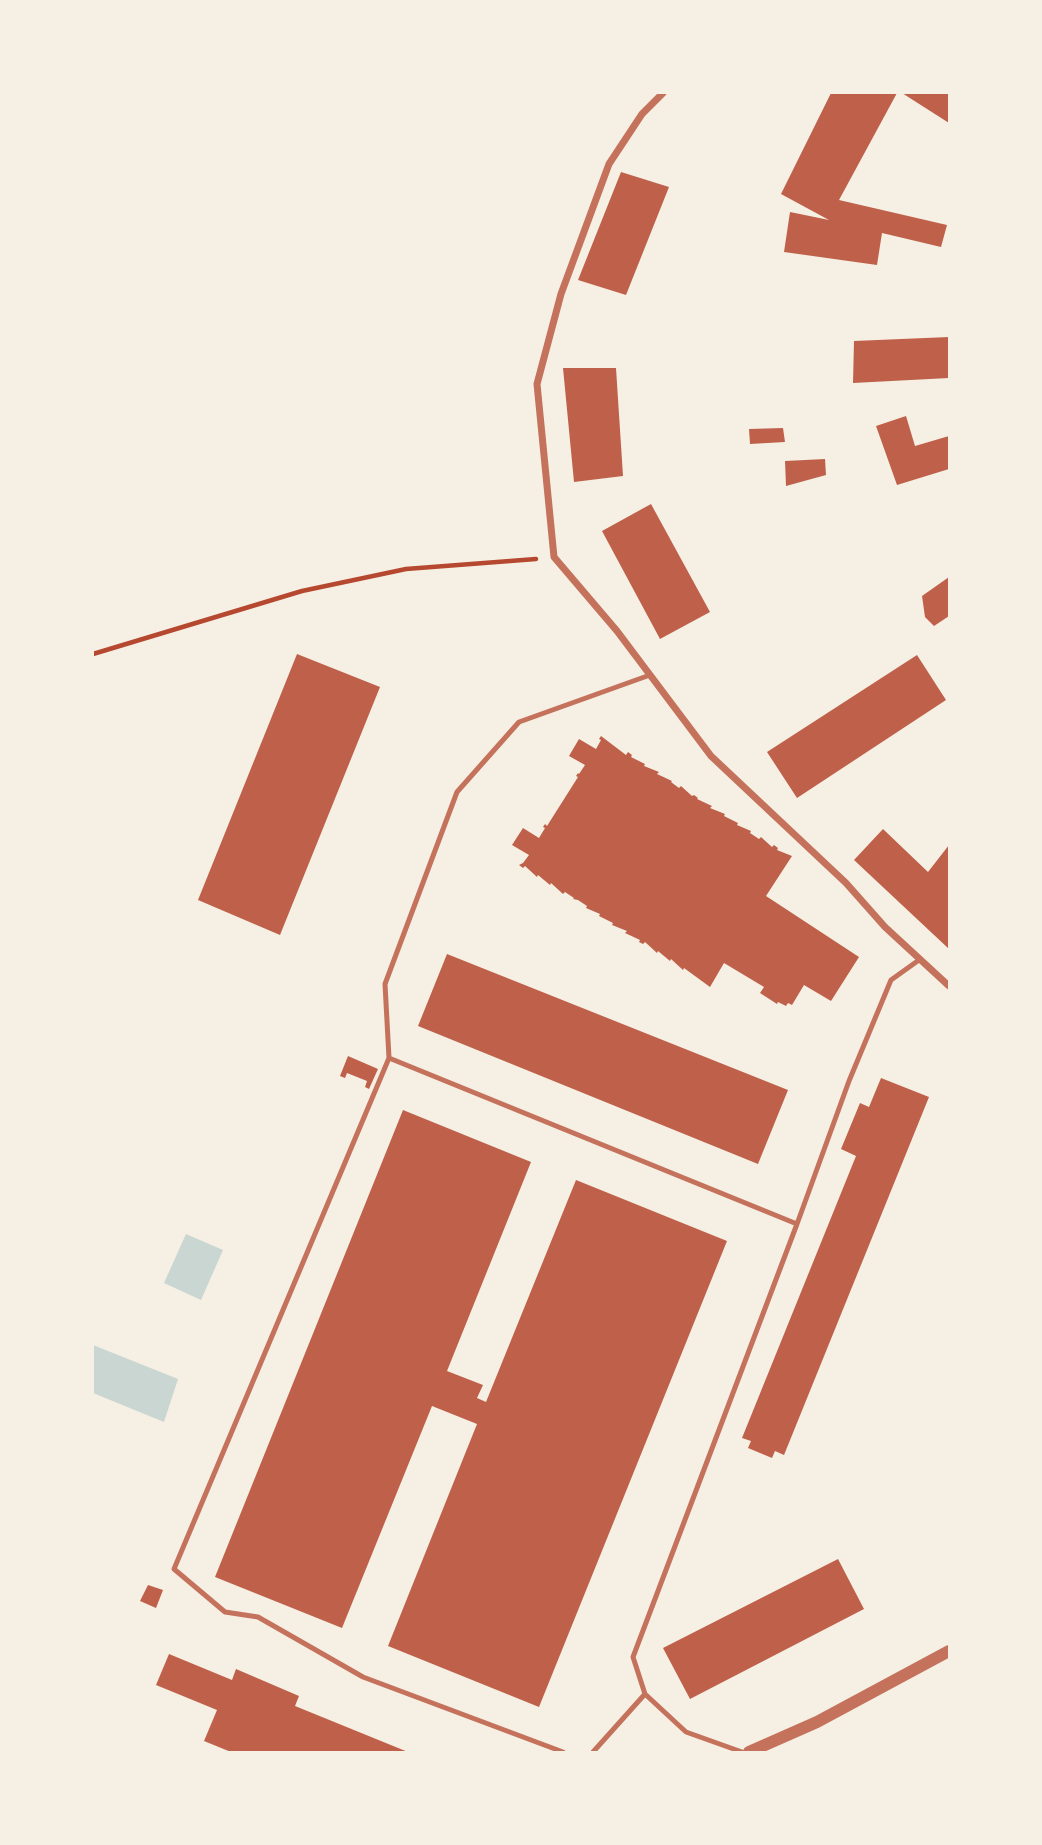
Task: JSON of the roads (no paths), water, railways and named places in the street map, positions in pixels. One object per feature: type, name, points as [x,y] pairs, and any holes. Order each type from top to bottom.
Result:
[{"type":"street","points":[[663,93],[642,114],[609,164],[562,294],[537,384],[554,557],[617,631],[711,756],[846,883],[885,927],[949,986]]},
{"type":"street","points":[[749,1752],[817,1722],[949,1651]]},
{"type":"lane","points":[[563,1752],[363,1677],[258,1617],[225,1612],[174,1569],[389,1058],[384,984],[457,792],[519,722],[650,675]]},
{"type":"lane","points":[[743,1752],[686,1732],[645,1694],[633,1657],[849,1081],[891,980],[919,960]]},
{"type":"lane","points":[[389,1058],[797,1224]]},
{"type":"lane","points":[[593,1752],[645,1694]]}]
